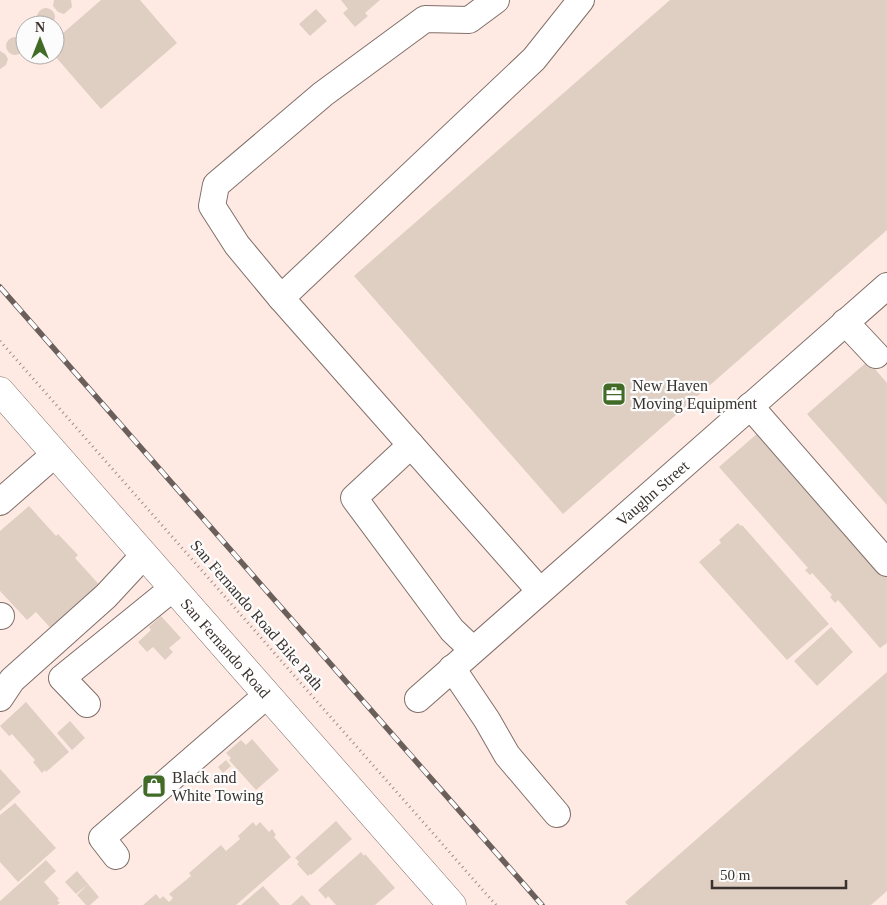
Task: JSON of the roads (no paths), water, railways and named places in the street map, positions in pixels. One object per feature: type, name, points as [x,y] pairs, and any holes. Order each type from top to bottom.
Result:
[{"type":"main road","name":"San Fernando Road","points":[[0,391],[452,905]]},
{"type":"street","points":[[496,0],[469,20],[425,19],[323,94],[216,186],[212,206],[237,245],[281,298],[540,591]]},
{"type":"street","points":[[281,298],[534,59],[582,0]]},
{"type":"street","name":"Vaughn Street","points":[[418,698],[887,286]]},
{"type":"street","points":[[845,322],[883,356]]},
{"type":"street","points":[[750,406],[887,563]]},
{"type":"street","points":[[412,445],[354,498],[452,630],[473,650]]},
{"type":"street","points":[[0,502],[55,454]]},
{"type":"street","points":[[0,698],[12,680],[106,596],[144,555]]},
{"type":"street","points":[[87,704],[62,678],[173,588]]},
{"type":"street","points":[[452,668],[507,754],[557,814]]},
{"type":"street","points":[[116,856],[102,838],[267,695]]},
{"type":"railway","points":[[0,287],[542,905]]},
{"type":"place","name":"New Haven Moving Equipment","points":[[614,394]]},
{"type":"place","name":"Black and White Towing","points":[[154,786]]}]
